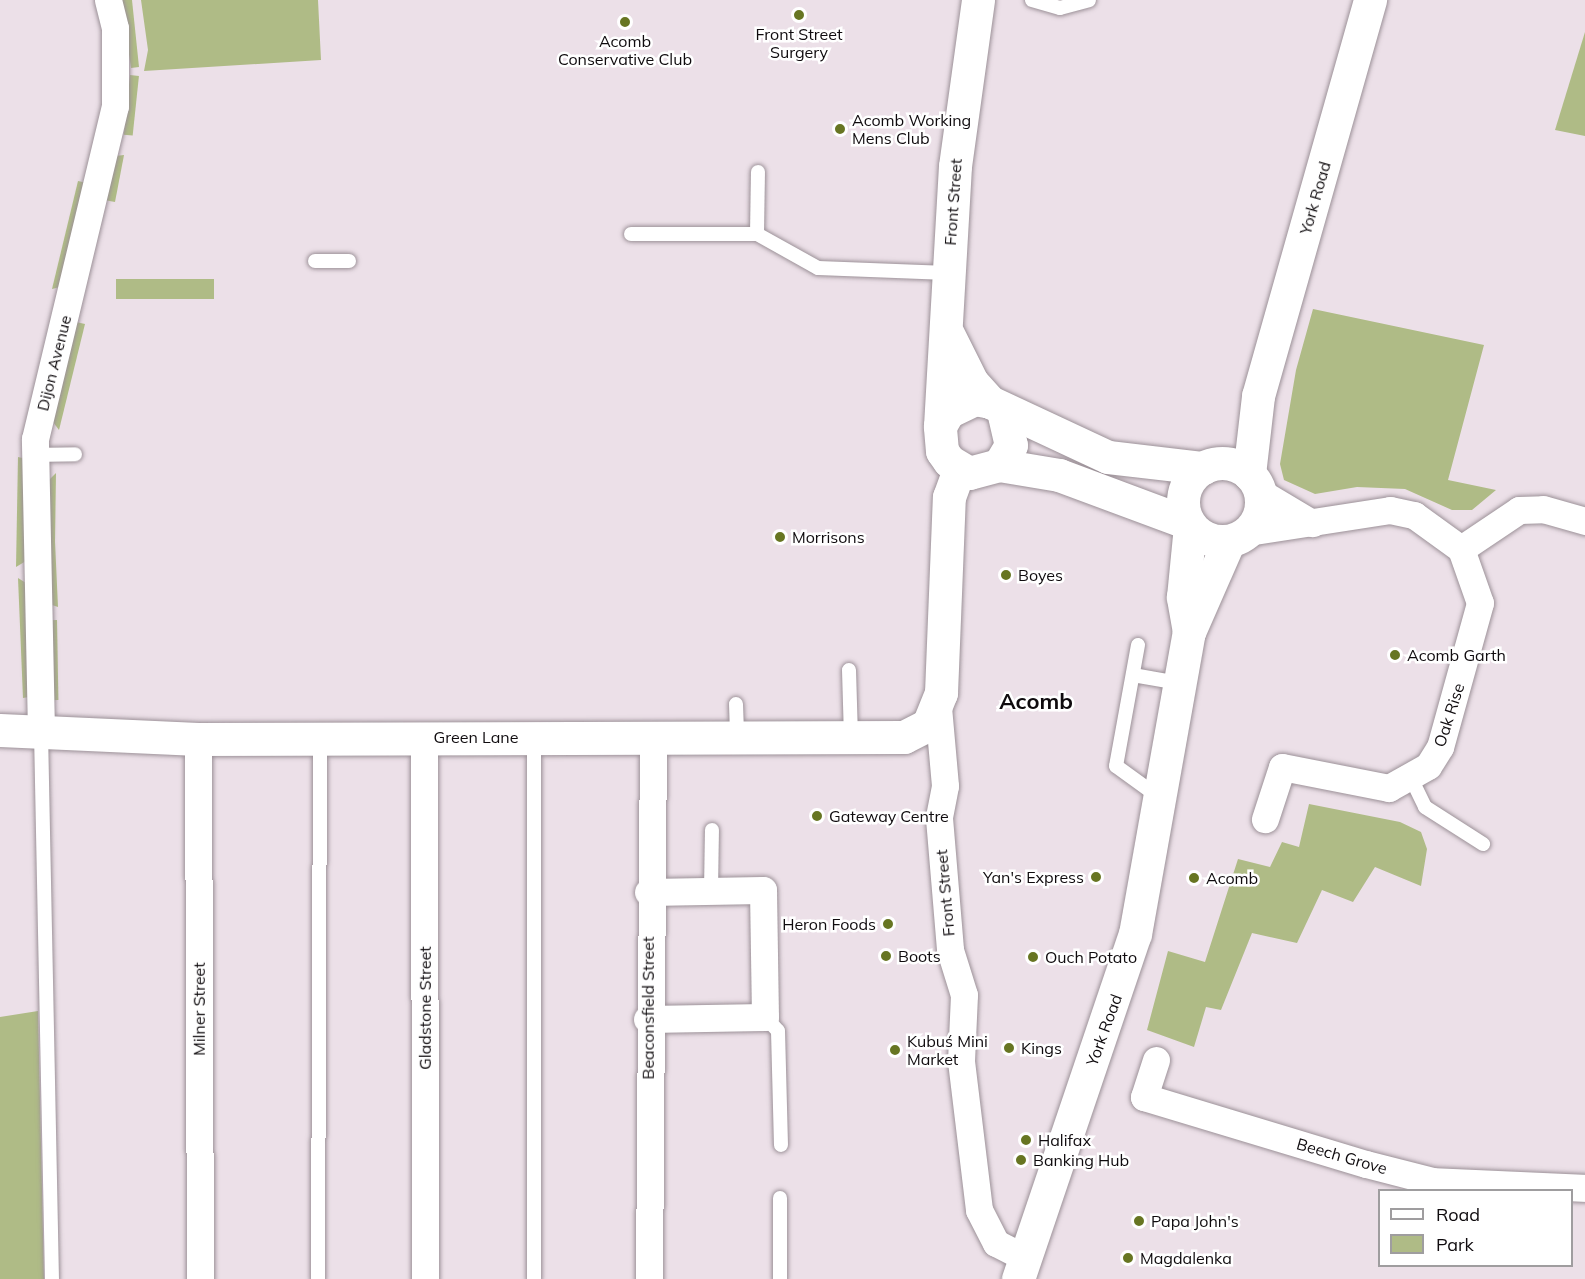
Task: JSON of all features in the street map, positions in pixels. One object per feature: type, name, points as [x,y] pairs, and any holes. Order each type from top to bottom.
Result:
[{"type":"street","name":"Dijon Avenue","points":[[41,731],[36,455],[115,106],[118,72],[108,0]]},
{"type":"street","name":"Front Street","points":[[940,426],[948,334],[948,273],[955,166],[978,0]]},
{"type":"street","name":"York Road","points":[[1255,483],[1258,396],[1370,0]]},
{"type":"street","name":"Front Street","points":[[948,334],[972,382],[996,407]]},
{"type":"street","name":"York Road","points":[[1207,467],[1258,396]]},
{"type":"street","points":[[1312,523],[1232,464],[1207,467],[1108,457],[996,407],[960,403],[940,426],[942,451],[959,469],[980,473],[999,465],[1059,474],[1189,524],[1207,539],[1238,536],[1390,510],[1431,524],[1461,549],[1519,510],[1543,509],[1585,521]]},
{"type":"street","points":[[996,407],[1011,445],[999,465]]},
{"type":"street","points":[[1189,524],[1184,495],[1207,467]]},
{"type":"street","name":"Front Street","points":[[959,469],[949,497],[938,707],[948,928],[964,995],[962,1061],[979,1210],[996,1243],[1021,1269]]},
{"type":"street","points":[[1238,536],[1259,514],[1255,483]]},
{"type":"street","name":"York Road","points":[[1189,524],[1182,597],[1189,632]]},
{"type":"street","name":"York Road","points":[[1021,1269],[1135,934],[1156,795],[1189,632],[1238,536]]},
{"type":"street","name":"Oak Rise","points":[[1265,819],[1282,767],[1364,786],[1389,788],[1411,778],[1440,747],[1473,640],[1480,603],[1461,549]]},
{"type":"street","name":"Green Lane","points":[[0,730],[198,739],[424,736],[851,739],[915,733],[938,707]]},
{"type":"street","name":"Gladstone Street","points":[[424,736],[425,1279]]},
{"type":"street","name":"Beaconsfield Street","points":[[649,1279],[647,1019],[653,738]]},
{"type":"street","name":"Milner Street","points":[[198,739],[200,1279]]},
{"type":"street","points":[[647,1019],[765,1017],[763,890],[648,892]]},
{"type":"street","name":"Beech Grove","points":[[1156,1060],[1144,1097],[1355,1161],[1432,1181],[1585,1188]]},
{"type":"lane","points":[[1032,0],[1060,8],[1089,0]]},
{"type":"lane","points":[[757,234],[758,172]]},
{"type":"lane","points":[[631,234],[757,234],[818,268],[948,273]]},
{"type":"lane","points":[[315,261],[349,261]]},
{"type":"lane","points":[[36,455],[75,454]]},
{"type":"lane","points":[[1138,645],[1116,766],[1156,795]]},
{"type":"lane","points":[[849,670],[851,739]]},
{"type":"lane","points":[[1133,675],[1179,683]]},
{"type":"lane","points":[[735,704],[737,737]]},
{"type":"lane","points":[[41,731],[52,1279]]},
{"type":"lane","points":[[318,1279],[320,737]]},
{"type":"lane","points":[[534,737],[534,1279]]},
{"type":"lane","points":[[1411,778],[1425,807],[1483,844]]},
{"type":"lane","points":[[711,891],[712,830]]},
{"type":"lane","points":[[765,1017],[778,1031],[781,1145]]},
{"type":"lane","points":[[780,1198],[780,1279]]},
{"type":"green space","points":[[121,0],[132,0],[139,67],[131,68]]},
{"type":"green space","points":[[141,0],[318,0],[321,60],[144,71],[148,50]]},
{"type":"green space","points":[[1585,32],[1585,136],[1555,130]]},
{"type":"green space","points":[[130,75],[139,76],[133,136],[124,135]]},
{"type":"green space","points":[[124,155],[115,202],[104,200],[115,156]]},
{"type":"green space","points":[[78,181],[87,183],[64,286],[52,289]]},
{"type":"green space","points":[[116,279],[214,279],[214,299],[116,299]]},
{"type":"green space","points":[[1313,309],[1484,345],[1448,480],[1496,490],[1472,510],[1452,510],[1405,489],[1357,487],[1315,494],[1284,480],[1280,464],[1296,370]]},
{"type":"green space","points":[[76,322],[85,324],[59,430],[53,422]]},
{"type":"green space","points":[[18,457],[27,459],[26,561],[16,567]]},
{"type":"green space","points":[[56,473],[55,542],[58,607],[49,604],[48,481]]},
{"type":"green space","points":[[18,578],[26,583],[29,697],[23,698]]},
{"type":"green space","points":[[48,620],[57,620],[58,700],[49,700]]},
{"type":"green space","points":[[1309,804],[1400,822],[1421,832],[1427,849],[1421,886],[1375,867],[1353,902],[1322,890],[1297,943],[1252,933],[1221,1010],[1206,1007],[1194,1047],[1147,1030],[1168,951],[1205,962],[1238,859],[1270,867],[1282,842],[1299,847]]},
{"type":"green space","points":[[38,1011],[44,1279],[0,1279],[0,1017]]},
{"type":"place","name":"Front Street Surgery","points":[[799,15]]},
{"type":"place","name":"Acomb Conservative Club","points":[[625,22]]},
{"type":"place","name":"Acomb Working Mens Club","points":[[840,129]]},
{"type":"place","name":"Morrisons","points":[[780,537]]},
{"type":"place","name":"Boyes","points":[[1006,575]]},
{"type":"place","name":"Acomb Garth","points":[[1395,655]]},
{"type":"place","name":"Gateway Centre","points":[[817,816]]},
{"type":"place","name":"Yan's Express","points":[[1096,877]]},
{"type":"place","name":"Acomb","points":[[1194,878]]},
{"type":"place","name":"Heron Foods","points":[[888,924]]},
{"type":"place","name":"Boots","points":[[886,956]]},
{"type":"place","name":"Ouch Potato","points":[[1033,957]]},
{"type":"place","name":"Kings","points":[[1009,1048]]},
{"type":"place","name":"Kubuś Mini Market","points":[[895,1050]]},
{"type":"place","name":"Halifax","points":[[1026,1140]]},
{"type":"place","name":"Banking Hub","points":[[1021,1160]]},
{"type":"place","name":"Papa John's","points":[[1139,1221]]},
{"type":"place","name":"Magdalenka","points":[[1128,1258]]},
{"type":"district","name":"Acomb","points":[[1036,702]]}]
